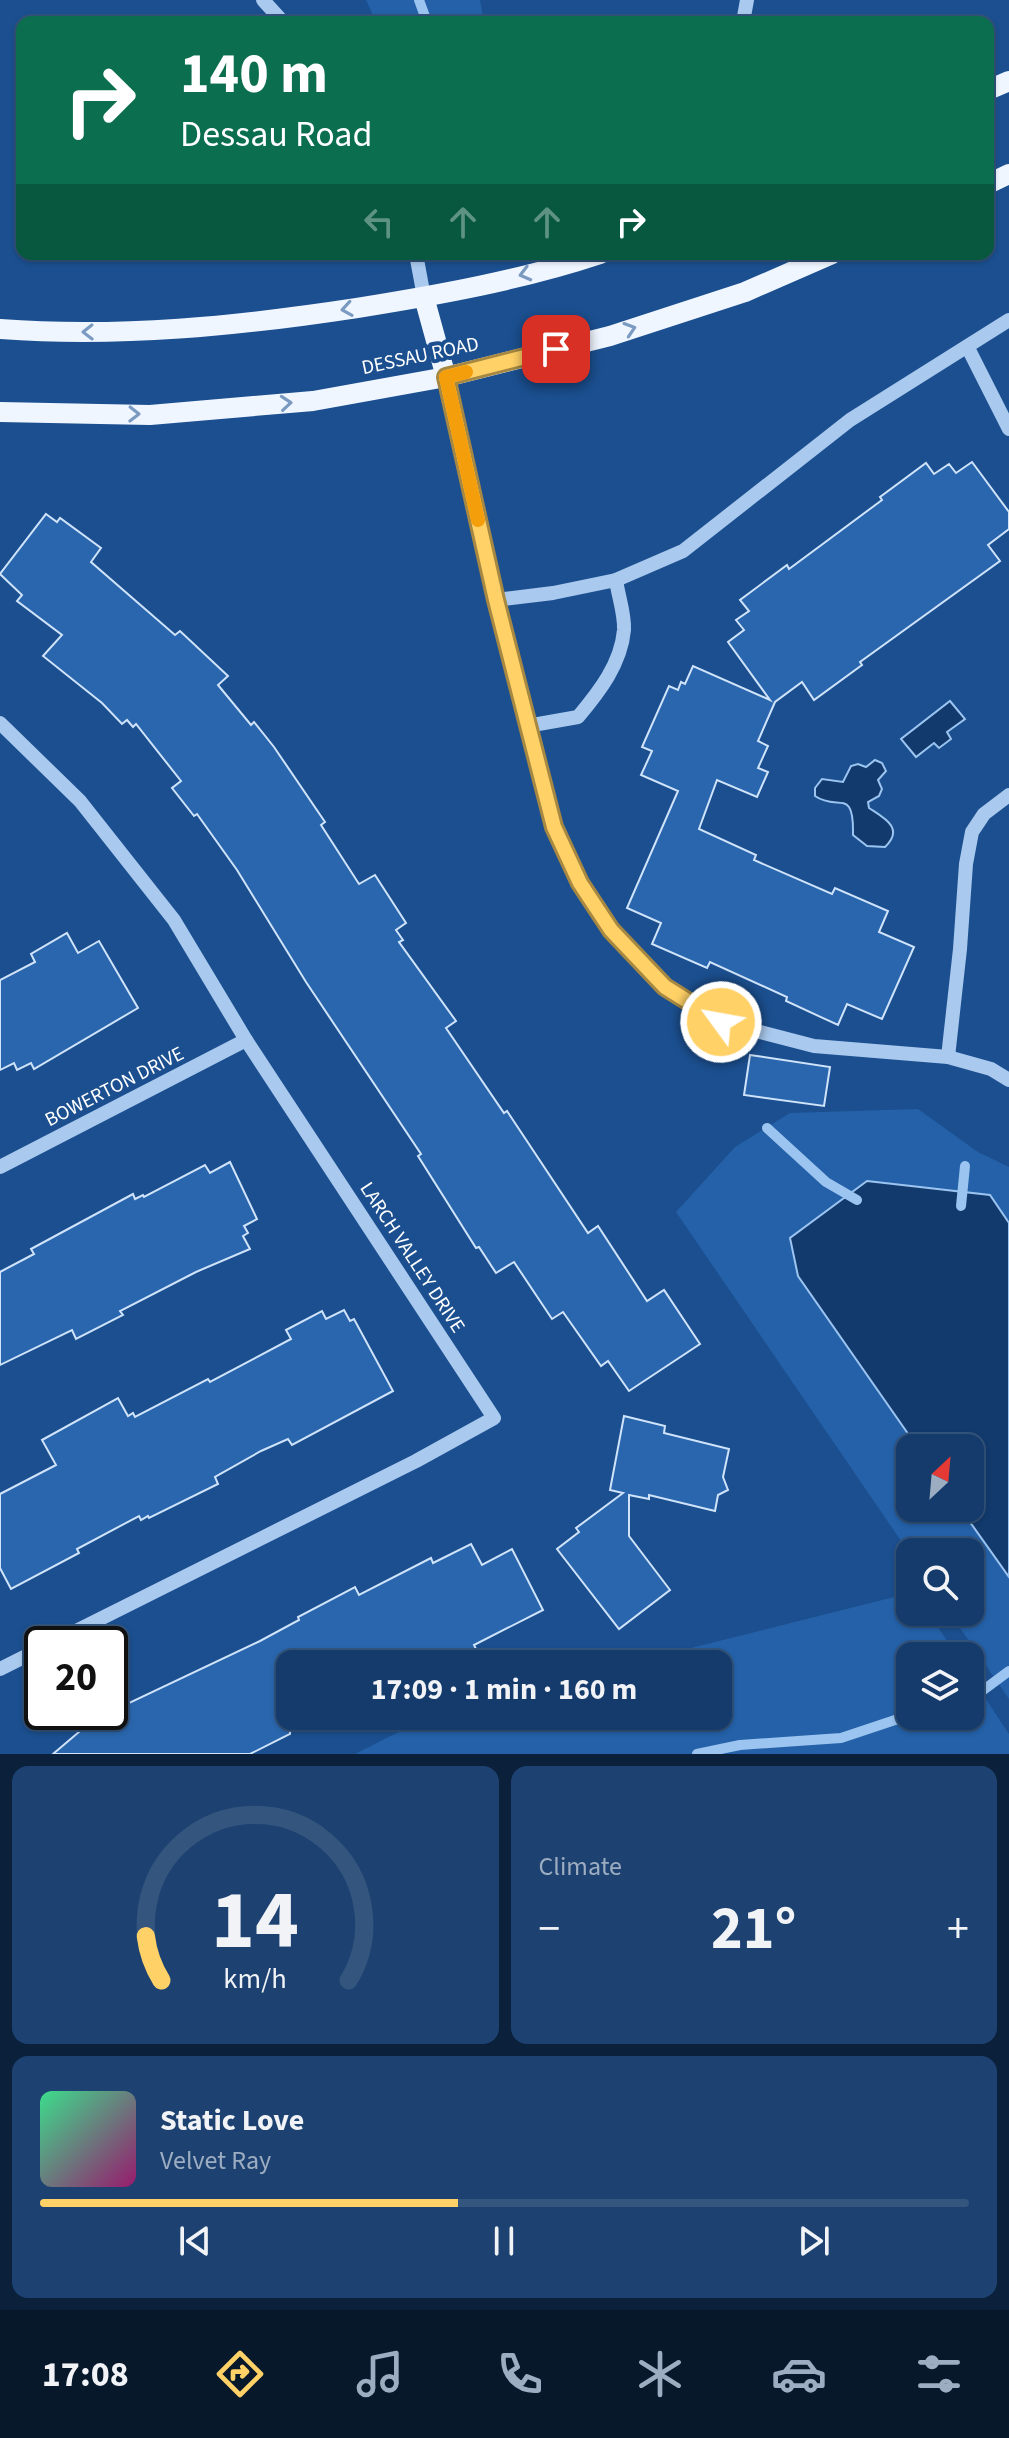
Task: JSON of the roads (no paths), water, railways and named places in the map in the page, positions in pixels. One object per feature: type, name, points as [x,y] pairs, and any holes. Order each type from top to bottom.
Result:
[{"type":"main road","points":[[0,329],[54,333],[171,330],[295,317],[424,297],[575,260]]},
{"type":"main road","name":"DESSAU ROAD","points":[[0,412],[150,415],[313,401],[446,377],[610,336],[745,292],[818,260]]},
{"type":"main road","points":[[424,297],[446,377]]},
{"type":"street","points":[[263,0],[278,16]]},
{"type":"street","points":[[417,260],[424,297]]},
{"type":"street","points":[[496,600],[553,593],[616,580],[683,551],[850,420],[1009,320]]},
{"type":"street","points":[[968,348],[1009,429]]},
{"type":"street","points":[[446,377],[496,600],[554,827],[580,883],[611,930],[665,987],[721,1022],[814,1046],[948,1057],[991,1069],[1009,1080]]},
{"type":"street","points":[[527,726],[578,717],[604,686],[620,648],[624,628],[616,580]]},
{"type":"street","name":"LARCH VALLEY DRIVE","points":[[0,723],[80,801],[174,920],[246,1040],[494,1418],[416,1461],[86,1626]]},
{"type":"street","points":[[948,1057],[966,864],[972,832],[984,814],[1009,795]]},
{"type":"street","name":"BOWERTON DRIVE","points":[[0,1167],[246,1040]]},
{"type":"street","points":[[0,1669],[24,1657]]},
{"type":"waterway","points":[[419,0],[425,16]]},
{"type":"waterway","points":[[767,1128],[826,1182],[857,1200]]},
{"type":"waterway","points":[[961,1206],[965,1166]]},
{"type":"waterway","points":[[984,1690],[1009,1671]]},
{"type":"waterway","points":[[697,1754],[740,1745],[841,1738],[896,1720]]}]
